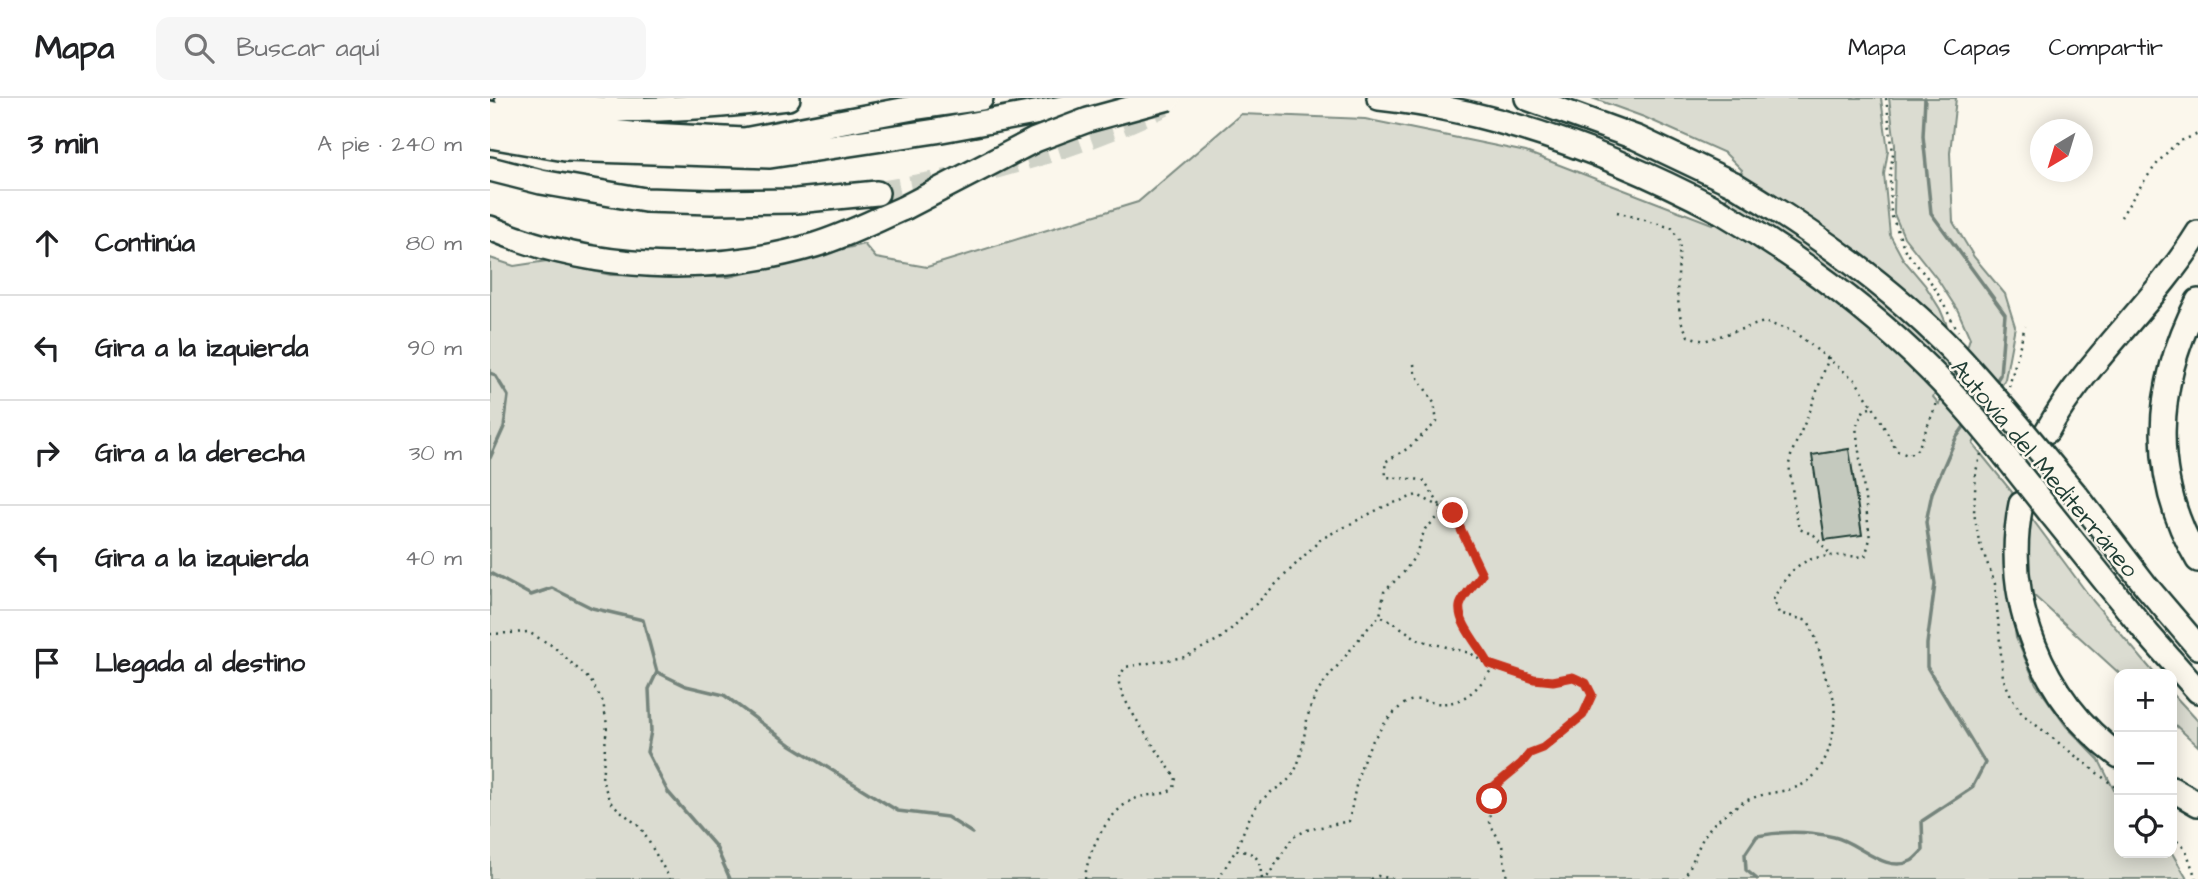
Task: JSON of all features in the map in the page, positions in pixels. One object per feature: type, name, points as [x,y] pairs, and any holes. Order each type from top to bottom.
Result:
[{"type":"highway","points":[[507,98],[531,103],[650,111],[788,98]]},
{"type":"highway","points":[[490,113],[529,124],[632,134],[744,140],[918,107],[981,98]]},
{"type":"highway","points":[[490,136],[565,149],[770,156],[936,131],[1117,98]]},
{"type":"highway","points":[[490,228],[539,246],[627,263],[711,264],[777,254],[852,231],[904,208],[1035,140],[1088,120],[1169,98]]},
{"type":"highway","name":"Autovía del Mediterráneo","points":[[1379,98],[1432,106],[1494,120],[1618,161],[1720,211],[1798,260],[1842,292],[1932,372],[1976,420],[2147,633],[2198,691]]},
{"type":"highway","name":"Autovía del Mediterráneo","points":[[1527,98],[1637,138],[1734,184],[1816,235],[1862,269],[1954,352],[2002,405],[2198,647]]},
{"type":"highway","points":[[493,171],[645,200],[796,201],[877,193]]},
{"type":"highway","points":[[2047,431],[2078,383],[2156,290],[2198,233]]},
{"type":"highway","points":[[2198,301],[2179,342],[2168,378],[2162,423],[2164,462],[2173,503],[2187,541],[2198,560]]},
{"type":"highway","points":[[2021,504],[2016,530],[2016,560],[2020,597],[2029,635],[2042,664],[2062,697],[2085,725],[2114,751]]},
{"type":"highway","points":[[2177,792],[2198,804]]},
{"type":"path","points":[[2121,218],[2136,193],[2171,150],[2178,143],[2198,134]]},
{"type":"path","points":[[1617,212],[1672,228],[1680,242],[1677,293],[1681,321],[1688,336],[1704,341],[1764,322],[1793,331],[1829,357],[1789,464],[1799,529],[1814,535],[1830,555]]},
{"type":"path","points":[[1414,364],[1415,373],[1434,403],[1437,422],[1407,449],[1385,462],[1386,477],[1423,480],[1440,505]]},
{"type":"path","points":[[1683,879],[1704,835],[1715,822],[1734,807],[1758,796],[1791,789],[1804,783],[1818,773],[1823,764],[1835,724],[1834,699],[1824,675],[1818,640],[1808,621],[1779,613],[1773,600],[1791,570],[1816,556],[1865,557],[1870,539],[1856,427],[1864,410],[1873,407]]},
{"type":"path","points":[[1085,879],[1090,853],[1116,809],[1138,798],[1165,794],[1174,788],[1175,778],[1135,716],[1120,687],[1119,678],[1125,667],[1185,657],[1223,637],[1321,539],[1385,506],[1417,495],[1453,513],[1482,574],[1460,605],[1462,622],[1480,647],[1491,670],[1479,687],[1461,701],[1438,704],[1416,699],[1401,705],[1373,737],[1361,761],[1349,821],[1307,830],[1293,836],[1264,879]]},
{"type":"path","points":[[1218,879],[1263,798],[1278,789],[1293,774],[1311,706],[1329,674],[1348,654],[1363,631],[1380,616],[1384,592],[1404,572],[1415,556],[1425,529],[1447,509]]},
{"type":"path","points":[[1380,616],[1419,640],[1470,653],[1489,664],[1534,679],[1553,681],[1573,677],[1586,683],[1592,695],[1583,715],[1543,748],[1530,753],[1492,788],[1489,822],[1502,845],[1507,879]]},
{"type":"path","points":[[490,634],[528,632],[553,646],[591,681],[603,702],[607,725],[602,779],[610,802],[641,828],[670,879]]},
{"type":"path","points":[[2177,841],[2186,850],[2196,879]]},
{"type":"path","points":[[1236,850],[1251,852],[1259,861],[1264,879]]},
{"type":"path","points":[[1371,879],[1378,876],[1394,879]]},
{"type":"shaded area","points":[[1592,98],[1881,98],[1888,151],[1884,174],[1890,235],[1903,259],[1925,285],[1940,309],[1954,342],[1951,362],[1933,397],[1939,404],[1963,359],[1970,338],[1958,311],[1938,280],[1904,237],[1894,214],[1895,145],[1889,98],[1956,98],[1950,153],[1953,222],[1974,257],[2005,294],[2015,326],[2005,379],[1973,444],[2012,492],[2007,540],[2008,579],[2016,638],[2036,684],[2066,726],[2099,760],[2114,790],[2114,858],[2175,858],[2187,879],[490,879],[490,258],[514,266],[547,261],[611,275],[729,277],[864,244],[876,258],[927,267],[1138,202],[1241,114],[1365,119],[1526,152],[1712,224],[1742,170],[1725,153],[1644,117]]},
{"type":"shaded area","points":[[2030,516],[2093,601],[2151,669],[2115,669],[2031,593],[2026,567]]},
{"type":"shaded area","points":[[2177,698],[2198,721],[2198,746],[2177,727]]},
{"type":"building","points":[[1849,449],[1862,535],[1825,540],[1812,455]]},
{"type":"waterway","points":[[1925,98],[1923,136],[1931,213],[2005,314],[2000,375],[1995,383]]},
{"type":"waterway","points":[[490,373],[495,375],[508,396],[504,427],[490,458]]},
{"type":"waterway","points":[[1757,879],[1746,870],[1745,854],[1757,836],[1776,833],[1834,837],[1891,863],[1911,861],[1923,850],[1922,821],[1972,788],[1985,763],[1927,667],[1927,644],[1935,584],[1926,522],[1932,493],[1956,438],[1968,421]]},
{"type":"waterway","points":[[490,573],[531,595],[552,588],[592,608],[643,620],[657,672],[649,689],[651,731],[647,752],[668,792],[716,847],[730,879]]},
{"type":"waterway","points":[[657,672],[686,686],[724,695],[791,745],[898,811],[947,817],[972,833]]},
{"type":"tunnel","points":[[993,168],[1080,141],[1164,105]]},
{"type":"tunnel","points":[[877,193],[950,180]]},
{"type":"route","points":[[1453,513],[1482,574],[1460,605],[1462,622],[1489,664],[1534,679],[1553,681],[1573,677],[1586,683],[1592,695],[1583,715],[1543,748],[1530,753],[1521,764],[1498,781],[1492,788],[1492,799]]}]
